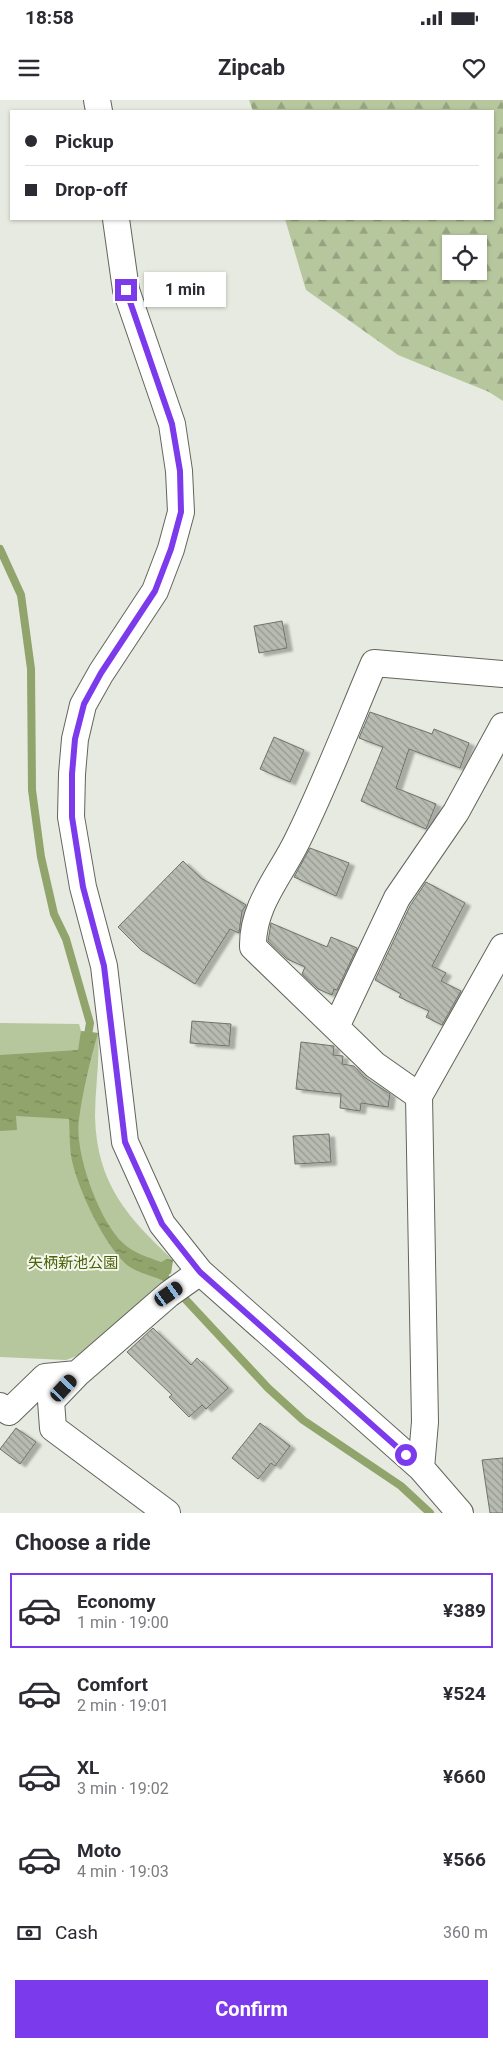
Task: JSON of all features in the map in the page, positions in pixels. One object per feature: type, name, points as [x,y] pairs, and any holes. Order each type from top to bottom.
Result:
[{"type":"street","points":[[116,220],[126,290],[172,424],[180,471],[181,512],[171,549],[155,591],[101,673],[84,704],[75,739],[72,817],[83,887],[104,966],[125,1142],[162,1224],[185,1282],[421,1468],[460,1513]]},
{"type":"street","points":[[419,1096],[375,1065],[253,947],[253,933],[260,905],[298,840],[374,663],[503,674]]},
{"type":"street","points":[[336,1027],[397,898],[456,812],[503,726]]},
{"type":"street","points":[[421,1468],[425,1422],[419,1096],[503,947]]},
{"type":"street","points":[[167,1513],[53,1428],[51,1402],[77,1374],[185,1282]]},
{"type":"street","points":[[0,1406],[9,1412],[45,1377],[77,1374]]},
{"type":"green space","points":[[249,100],[503,100],[503,401],[489,392],[398,355],[306,290],[285,220],[494,220],[494,110],[253,110]]},
{"type":"green space","name":"矢柄新池公園","points":[[0,1023],[79,1024],[81,1031],[98,1033],[95,1117],[97,1141],[102,1162],[117,1198],[142,1229],[173,1260],[171,1273],[85,1353],[66,1360],[0,1357]]},
{"type":"water","points":[[81,1031],[98,1033],[79,1119],[78,1133],[84,1167],[105,1219],[123,1243],[136,1252],[161,1262],[167,1259],[173,1260],[171,1273],[162,1280],[139,1272],[127,1265],[102,1232],[87,1204],[76,1177],[70,1148],[69,1119],[16,1116],[17,1130],[0,1131],[0,1055],[78,1050]]},
{"type":"building","points":[[282,621],[287,648],[259,653],[254,626]]},
{"type":"building","points":[[370,712],[432,734],[434,729],[469,743],[460,768],[409,749],[396,788],[436,804],[426,829],[361,801],[383,747],[359,738]]},
{"type":"building","points":[[274,737],[304,750],[290,782],[260,769]]},
{"type":"building","points":[[310,848],[349,863],[336,896],[294,877]]},
{"type":"building","points":[[183,861],[201,878],[246,905],[242,911],[239,933],[230,929],[195,984],[141,950],[118,927]]},
{"type":"building","points":[[426,882],[465,903],[432,966],[446,973],[441,981],[461,991],[442,1025],[426,1017],[429,1011],[399,997],[401,994],[375,980],[410,906]]},
{"type":"building","points":[[271,923],[327,947],[331,937],[357,948],[337,990],[334,989],[332,995],[318,989],[302,974],[305,967],[287,959],[268,941]]},
{"type":"building","points":[[192,1021],[231,1024],[229,1046],[190,1043]]},
{"type":"building","points":[[301,1042],[334,1046],[333,1055],[343,1056],[342,1064],[354,1066],[364,1077],[390,1094],[388,1107],[361,1103],[360,1111],[340,1108],[341,1094],[296,1089]]},
{"type":"building","points":[[329,1134],[331,1162],[295,1164],[293,1136]]},
{"type":"building","points":[[153,1328],[191,1365],[197,1358],[228,1388],[206,1409],[202,1405],[189,1417],[169,1397],[172,1395],[127,1352]]},
{"type":"building","points":[[260,1423],[290,1446],[275,1466],[271,1463],[258,1479],[232,1458]]},
{"type":"building","points":[[16,1428],[36,1442],[20,1464],[0,1449]]},
{"type":"building","points":[[503,1458],[503,1513],[490,1513],[482,1460]]},
{"type":"waterway","points":[[0,549],[21,595],[31,669],[32,790],[41,857],[54,914],[66,939],[90,1023],[87,1041]]},
{"type":"waterway","points":[[160,1272],[268,1388],[303,1420],[401,1486],[430,1513]]},
{"type":"route","points":[[126,290],[172,424],[180,471],[181,512],[171,549],[155,591],[101,673],[84,704],[75,739],[72,774],[72,817],[83,887],[104,966],[125,1142],[162,1224],[200,1272],[406,1455]]}]
